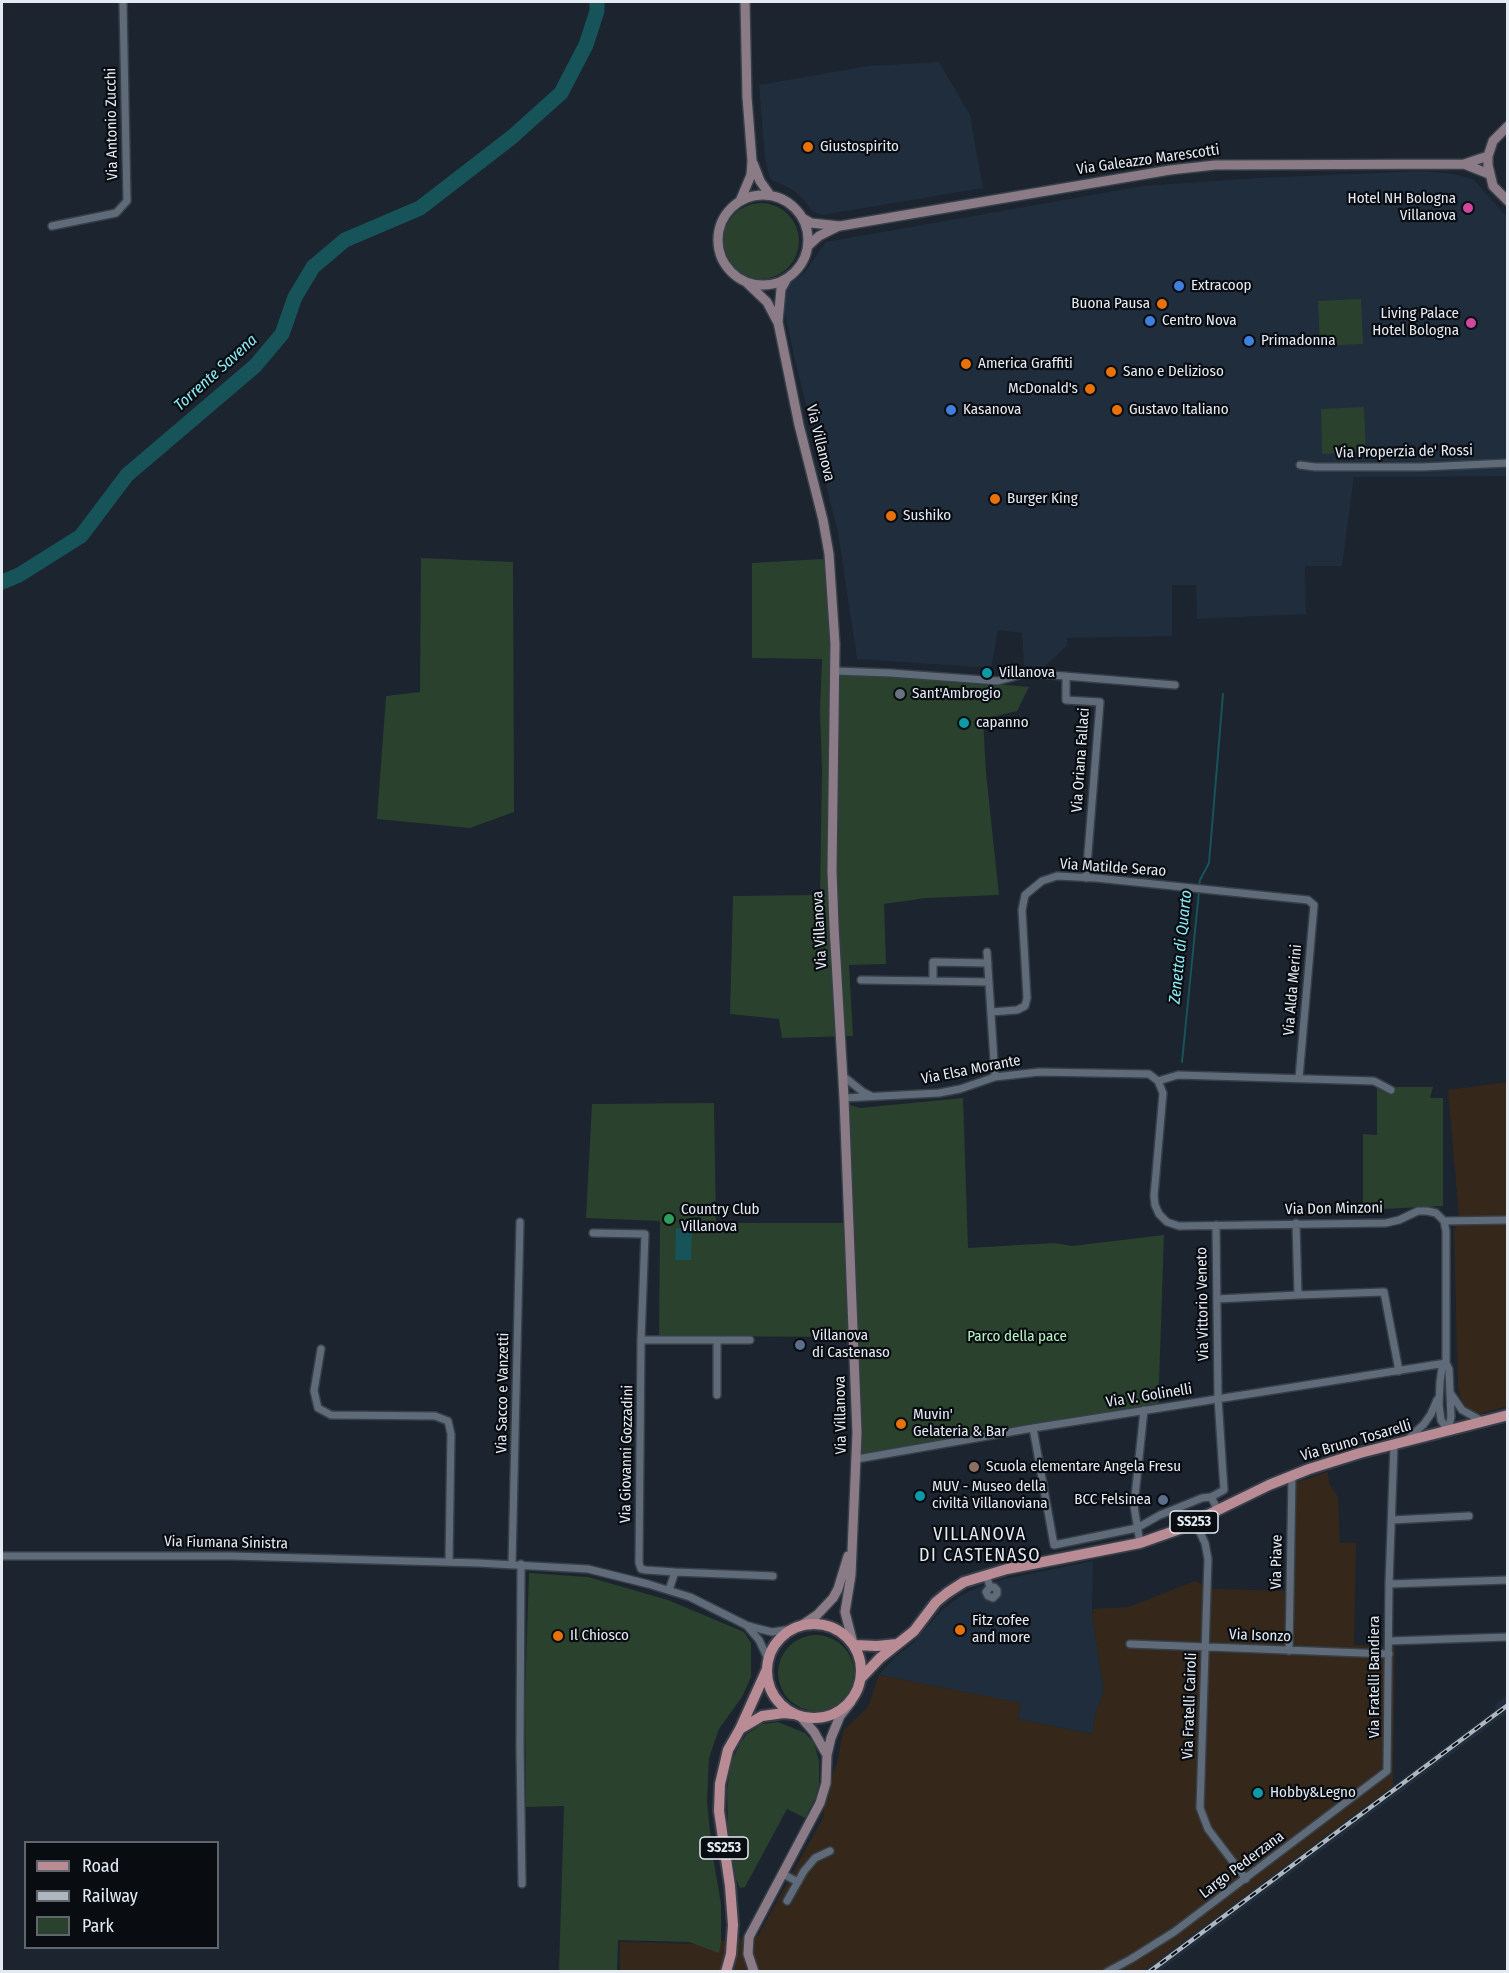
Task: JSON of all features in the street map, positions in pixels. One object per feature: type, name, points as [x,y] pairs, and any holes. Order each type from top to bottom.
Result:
[{"type":"main road","points":[[740,201],[751,175],[752,161],[747,97],[745,2]]},
{"type":"main road","points":[[1508,126],[1493,141],[1488,156],[1489,174],[1493,186],[1508,201]]},
{"type":"main road","name":"Via Galeazzo Marescotti","points":[[804,219],[811,223],[840,226],[1170,170],[1215,165],[1464,164],[1488,156]]},
{"type":"main road","points":[[752,161],[760,181],[770,195]]},
{"type":"main road","name":"Via Galeazzo Marescotti","points":[[1464,164],[1489,174]]},
{"type":"main road","points":[[760,195],[770,195],[790,204],[804,219],[808,246],[804,260],[797,271],[786,280],[774,285],[760,286],[736,277],[727,268],[721,257],[718,232],[730,209],[740,201],[760,195]]},
{"type":"main road","name":"Via Galeazzo Marescotti","points":[[808,246],[819,236],[840,226]]},
{"type":"main road","name":"Via Villanova","points":[[786,280],[782,289],[778,322],[799,425],[827,542],[836,645],[832,871],[844,1098],[857,1459],[851,1575],[845,1612],[854,1644]]},
{"type":"main road","name":"Via Villanova","points":[[747,283],[766,302],[778,322]]},
{"type":"main road","name":"Via Bruno Tosarelli","points":[[862,1677],[880,1658],[914,1631],[936,1602],[964,1582],[986,1575],[1140,1543],[1195,1522],[1292,1475],[1340,1459],[1508,1415]]},
{"type":"main road","name":"Via Villanova","points":[[797,1627],[817,1616],[833,1598],[838,1589],[851,1542]]},
{"type":"main road","points":[[797,1627],[825,1625],[845,1635],[854,1644],[862,1666],[862,1677]]},
{"type":"main road","name":"SS253","points":[[726,1971],[733,1942],[733,1915],[719,1811],[720,1784],[728,1750],[768,1664],[773,1647],[782,1637],[797,1627]]},
{"type":"main road","points":[[854,1644],[877,1646],[900,1643]]},
{"type":"main road","points":[[768,1664],[767,1678],[778,1703],[797,1715],[819,1738],[827,1755]]},
{"type":"main road","name":"SS253","points":[[851,1702],[862,1677]]},
{"type":"main road","points":[[740,1728],[762,1716],[776,1713],[823,1718],[834,1715],[851,1702]]},
{"type":"main road","points":[[754,1971],[748,1954],[749,1937],[820,1803],[826,1783],[827,1755],[834,1727],[851,1702]]},
{"type":"street","name":"Via Antonio Zucchi","points":[[52,226],[116,213],[127,201],[123,2]]},
{"type":"street","name":"Via Properzia de' Rossi","points":[[1300,465],[1315,467],[1422,466],[1508,463]]},
{"type":"street","points":[[835,671],[998,681],[1027,673],[1175,685]]},
{"type":"street","name":"Via Oriana Fallaci","points":[[1066,676],[1066,700],[1100,702],[1086,878]]},
{"type":"street","name":"Via Matilde Serao","points":[[991,1012],[1017,1010],[1025,1006],[1027,998],[1022,910],[1026,895],[1042,881],[1057,876],[1308,900],[1314,905]]},
{"type":"street","name":"Via Alda Merini","points":[[1299,1078],[1314,905]]},
{"type":"street","points":[[987,952],[995,1077]]},
{"type":"street","points":[[933,981],[933,962],[988,963]]},
{"type":"street","points":[[861,980],[989,982]]},
{"type":"street","name":"Via Elsa Morante","points":[[844,1098],[939,1093],[960,1089],[995,1077],[1040,1072],[1149,1074],[1158,1081]]},
{"type":"street","points":[[1158,1081],[1178,1075],[1299,1078],[1374,1081],[1391,1090]]},
{"type":"street","points":[[843,1076],[871,1096]]},
{"type":"street","name":"Via Don Minzoni","points":[[1158,1081],[1163,1093],[1154,1196],[1159,1214],[1167,1222],[1179,1226],[1386,1223],[1427,1210],[1444,1221],[1508,1220]]},
{"type":"street","points":[[1444,1221],[1446,1231],[1446,1363],[1449,1369],[1451,1417],[1448,1431]]},
{"type":"street","name":"Via Sacco e Vanzetti","points":[[512,1564],[520,1222]]},
{"type":"street","points":[[1296,1223],[1298,1295]]},
{"type":"street","name":"Via Vittorio Veneto","points":[[1211,1497],[1224,1490],[1218,1398],[1216,1225]]},
{"type":"street","name":"Via Giovanni Gozzadini","points":[[593,1233],[645,1234],[641,1340],[639,1563],[641,1569],[675,1572]]},
{"type":"street","points":[[1217,1299],[1384,1292],[1399,1371]]},
{"type":"street","points":[[641,1340],[750,1340]]},
{"type":"street","points":[[717,1340],[717,1395]]},
{"type":"street","points":[[321,1349],[314,1391],[318,1408],[331,1415],[435,1416],[448,1421],[450,1434],[449,1562]]},
{"type":"street","points":[[1446,1363],[1442,1368],[1439,1394],[1441,1420],[1448,1431]]},
{"type":"street","name":"Via V. Golinelli","points":[[857,1459],[1033,1428],[1446,1363]]},
{"type":"street","points":[[1450,1392],[1456,1404],[1466,1414],[1484,1422]]},
{"type":"street","points":[[1399,1443],[1424,1424],[1439,1394]]},
{"type":"street","points":[[1140,1543],[1134,1506],[1144,1410]]},
{"type":"street","points":[[1033,1428],[1054,1545],[1137,1528],[1143,1523],[1202,1498],[1211,1497],[1218,1510]]},
{"type":"street","name":"Via Fratelli Bandiera","points":[[1387,1771],[1389,1584],[1399,1443]]},
{"type":"street","name":"Via Piave","points":[[1289,1651],[1292,1475]]},
{"type":"street","points":[[1392,1520],[1469,1516]]},
{"type":"street","name":"Via Fratelli Cairoli","points":[[1195,1522],[1205,1543],[1208,1559],[1200,1808],[1208,1830],[1246,1879]]},
{"type":"street","name":"Via Fiumana Sinistra","points":[[2,1556],[232,1556],[521,1564],[588,1569],[669,1590],[708,1605],[746,1625],[772,1632],[797,1627]]},
{"type":"street","points":[[521,1564],[522,1884]]},
{"type":"street","points":[[669,1590],[675,1572],[773,1576]]},
{"type":"street","points":[[986,1575],[990,1587]]},
{"type":"street","points":[[1389,1584],[1508,1580]]},
{"type":"street","name":"Via Fiumana Sinistra","points":[[746,1625],[759,1640],[768,1664]]},
{"type":"street","points":[[1389,1641],[1508,1638]]},
{"type":"street","name":"Via Isonzo","points":[[1130,1644],[1389,1654]]},
{"type":"street","name":"Largo Pederzana","points":[[1107,1971],[1164,1939],[1387,1771]]},
{"type":"street","points":[[787,1901],[804,1871],[815,1858],[830,1851]]},
{"type":"street","points":[[783,1874],[798,1882]]},
{"type":"shaded area","points":[[939,62],[970,115],[983,188],[823,215],[810,209],[793,190],[770,179],[765,159],[759,85],[868,66]]},
{"type":"shaded area","points":[[1423,171],[1454,174],[1473,179],[1507,217],[1507,476],[1354,477],[1342,566],[1305,566],[1306,614],[1197,619],[1196,585],[1172,585],[1172,636],[1067,638],[1067,646],[1044,667],[1024,666],[1022,633],[998,630],[991,668],[857,659],[838,533],[783,304],[787,286],[805,272],[826,242],[1143,186],[1257,178]]},
{"type":"shaded area","points":[[1507,1082],[1507,1406],[1480,1414],[1465,1407],[1458,1386],[1454,1230],[1459,1216],[1448,1090]]},
{"type":"shaded area","points":[[676,1228],[692,1229],[691,1260],[675,1260]]},
{"type":"shaded area","points":[[1328,1472],[1329,1483],[1338,1497],[1340,1543],[1356,1543],[1354,1645],[1395,1647],[1393,1786],[1143,1971],[620,1972],[620,1942],[698,1944],[758,1936],[824,1816],[823,1811],[837,1764],[843,1731],[868,1707],[879,1675],[1021,1703],[1018,1719],[1092,1734],[1096,1711],[1104,1692],[1093,1609],[1129,1607],[1195,1581],[1214,1589],[1293,1591],[1295,1483]]},
{"type":"shaded area","points":[[1093,1561],[1092,1615],[1104,1692],[1096,1711],[1092,1734],[1018,1719],[1020,1703],[879,1675],[895,1657],[912,1644],[940,1612],[960,1596],[1000,1580]]},
{"type":"shaded area","points":[[1507,1695],[1507,1713],[1160,1971],[1143,1971],[1496,1709],[1495,1704]]},
{"type":"green space","points":[[761,203],[775,206],[788,214],[796,227],[799,241],[796,255],[788,268],[775,276],[761,279],[747,276],[734,268],[726,255],[723,241],[726,227],[734,214],[747,206]]},
{"type":"green space","points":[[1361,299],[1363,344],[1320,346],[1318,301]]},
{"type":"green space","points":[[1364,407],[1366,452],[1322,454],[1321,409]]},
{"type":"green space","points":[[421,558],[513,562],[514,812],[470,828],[377,819],[386,696],[420,692]]},
{"type":"green space","points":[[829,560],[838,670],[1029,687],[1017,711],[983,719],[986,773],[999,895],[926,898],[884,904],[886,964],[849,965],[853,1036],[782,1038],[779,1019],[730,1014],[733,896],[820,895],[822,659],[752,658],[752,563]]},
{"type":"green space","points":[[1377,1087],[1433,1087],[1430,1098],[1443,1098],[1443,1206],[1363,1210],[1363,1134],[1377,1135]]},
{"type":"green space","name":"Parco della pace","points":[[963,1098],[968,1248],[1054,1243],[1072,1246],[1164,1235],[1158,1413],[858,1457],[858,1337],[659,1336],[660,1221],[586,1218],[592,1104],[714,1103],[716,1223],[849,1223],[846,1104],[860,1108]]},
{"type":"green space","points":[[529,1573],[588,1577],[668,1600],[744,1632],[751,1643],[751,1677],[742,1697],[719,1729],[709,1758],[707,1802],[721,1904],[719,1953],[689,1942],[618,1940],[617,1971],[559,1970],[564,1806],[526,1807],[525,1698]]},
{"type":"green space","points":[[816,1635],[831,1638],[843,1646],[851,1658],[854,1673],[851,1688],[843,1700],[831,1708],[816,1711],[801,1708],[789,1700],[781,1688],[778,1673],[781,1658],[789,1646],[801,1638]]},
{"type":"green space","points":[[778,1722],[805,1733],[814,1743],[819,1761],[819,1784],[815,1799],[805,1818],[787,1809],[745,1887],[740,1888],[736,1879],[728,1828],[727,1791],[731,1763],[747,1734],[762,1724]]},
{"type":"waterway","name":"Torrente Savena","points":[[2,582],[19,575],[81,536],[127,475],[255,366],[282,334],[295,297],[313,267],[345,240],[420,208],[512,137],[561,93],[586,45],[597,11],[597,2]]},
{"type":"waterway","name":"Zenetta di Quarto","points":[[1199,885],[1209,863],[1223,694]]},
{"type":"waterway","name":"Zenetta di Quarto","points":[[1182,1062],[1199,891]]},
{"type":"railway","points":[[1149,1972],[1508,1705]]},
{"type":"place","name":"Giustospirito","points":[[808,147]]},
{"type":"place","name":"Hotel NH Bologna Villanova","points":[[1468,208]]},
{"type":"place","name":"Extracoop","points":[[1179,286]]},
{"type":"place","name":"Buona Pausa","points":[[1162,304]]},
{"type":"place","name":"Centro Nova","points":[[1150,321]]},
{"type":"place","name":"Living Palace Hotel Bologna","points":[[1471,323]]},
{"type":"place","name":"Primadonna","points":[[1249,341]]},
{"type":"place","name":"America Graffiti","points":[[966,364]]},
{"type":"place","name":"Sano e Delizioso","points":[[1111,372]]},
{"type":"place","name":"McDonald's","points":[[1090,389]]},
{"type":"place","name":"Kasanova","points":[[951,410]]},
{"type":"place","name":"Gustavo Italiano","points":[[1117,410]]},
{"type":"place","name":"Burger King","points":[[995,499]]},
{"type":"place","name":"Sushiko","points":[[891,516]]},
{"type":"place","name":"Villanova","points":[[987,673]]},
{"type":"place","name":"Sant'Ambrogio","points":[[900,694]]},
{"type":"place","name":"capanno","points":[[964,723]]},
{"type":"place","name":"Country Club Villanova","points":[[669,1219]]},
{"type":"place","name":"Villanova di Castenaso","points":[[800,1345]]},
{"type":"place","name":"Muvin' Gelateria & Bar","points":[[901,1424]]},
{"type":"place","name":"Scuola elementare Angela Fresu","points":[[974,1467]]},
{"type":"place","name":"MUV - Museo della civiltà Villanoviana","points":[[920,1496]]},
{"type":"place","name":"BCC Felsinea","points":[[1163,1500]]},
{"type":"place","name":"Fitz cofee and more","points":[[960,1630]]},
{"type":"place","name":"Il Chiosco","points":[[558,1636]]},
{"type":"place","name":"Hobby&Legno","points":[[1258,1793]]},
{"type":"district","name":"VILLANOVA DI CASTENASO","points":[[980,1546]]}]
